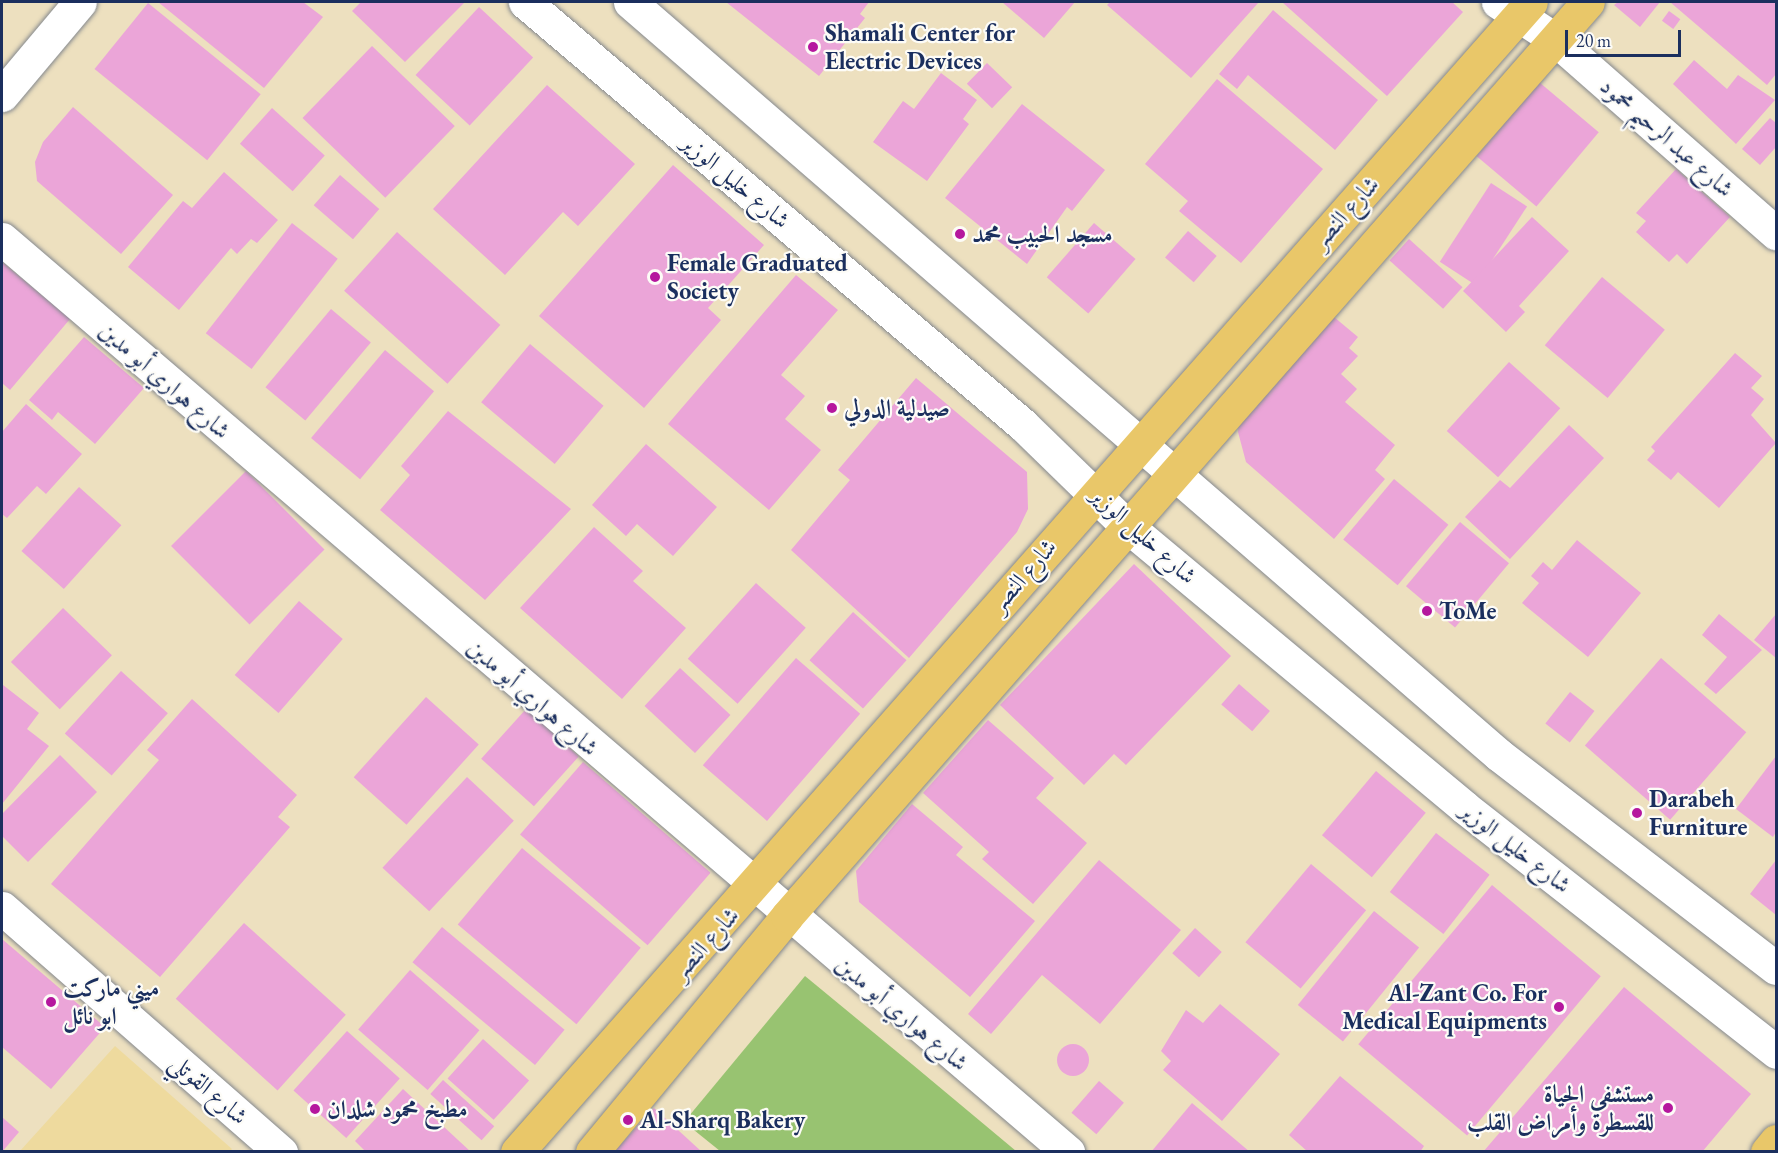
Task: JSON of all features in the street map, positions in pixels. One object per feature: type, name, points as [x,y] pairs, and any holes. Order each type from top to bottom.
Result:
[{"type":"main road","name":"شارع النصر","points":[[591,1152],[787,916],[1127,525],[1178,475],[1588,2]]},
{"type":"main road","name":"شارع النصر","points":[[517,1152],[754,887],[1516,7]]},
{"type":"main road","points":[[1767,1152],[1776,1141]]},
{"type":"street","points":[[2,95],[80,2]]},
{"type":"street","name":"شارع خليل الوزير","points":[[525,2],[1095,491],[1127,525],[1464,807],[1776,1052]]},
{"type":"street","points":[[630,2],[1499,755],[1776,968]]},
{"type":"street","name":"شارع عبد الرحيم محمود","points":[[1516,7],[1776,233]]},
{"type":"street","name":"شارع هواري أبو مدين","points":[[2,239],[787,916],[1068,1152]]},
{"type":"street","name":"شارع القوتلي","points":[[2,908],[282,1152]]},
{"type":"green space","points":[[805,976],[1016,1151],[720,1151],[684,1122]]},
{"type":"sand","points":[[115,1046],[232,1149],[230,1151],[20,1151]]},
{"type":"building","points":[[158,2],[303,2],[323,17],[264,88]]},
{"type":"building","points":[[361,2],[465,2],[405,62],[352,11]]},
{"type":"building","name":"Shamali Center for Electric Devices","points":[[726,2],[869,2],[860,14],[865,18],[819,76]]},
{"type":"building","points":[[1002,2],[1075,2],[1044,38]]},
{"type":"building","points":[[1110,2],[1259,2],[1191,78],[1107,5]]},
{"type":"building","points":[[1282,2],[1452,2],[1463,12],[1387,96]]},
{"type":"building","points":[[1618,2],[1660,2],[1640,27],[1614,5]]},
{"type":"building","points":[[1670,2],[1776,2],[1776,74],[1767,85]]},
{"type":"building","points":[[148,3],[261,94],[207,160],[95,69]]},
{"type":"building","points":[[479,7],[533,57],[470,125],[416,75]]},
{"type":"building","points":[[1273,10],[1378,100],[1335,150],[1248,75],[1237,89],[1219,74]]},
{"type":"building","points":[[1669,11],[1680,19],[1673,29],[1662,21]]},
{"type":"building","points":[[372,46],[455,126],[385,198],[303,118]]},
{"type":"building","points":[[1694,60],[1727,89],[1738,75],[1775,100],[1736,144],[1673,84]]},
{"type":"building","points":[[987,63],[1012,87],[992,108],[967,84]]},
{"type":"building","points":[[941,73],[977,100],[963,119],[969,124],[927,181],[873,142],[903,101],[914,109]]},
{"type":"building","points":[[1217,79],[1323,169],[1241,263],[1179,211],[1188,201],[1145,164]]},
{"type":"building","points":[[1539,82],[1599,132],[1536,206],[1477,156]]},
{"type":"building","points":[[547,85],[635,164],[578,226],[563,212],[505,275],[433,209]]},
{"type":"building","points":[[1022,104],[1105,170],[1072,211],[1067,207],[1027,264],[945,198]]},
{"type":"building","points":[[73,107],[173,195],[121,254],[37,181],[35,162],[43,142]]},
{"type":"building","points":[[272,108],[325,156],[293,191],[240,144]]},
{"type":"building","points":[[1770,118],[1776,123],[1776,147],[1760,165],[1742,149]]},
{"type":"building","name":"Female Graduated Society","points":[[673,165],[764,245],[708,308],[721,320],[644,408],[539,316]]},
{"type":"building","points":[[1676,169],[1730,217],[1687,264],[1677,254],[1669,262],[1636,232],[1646,221],[1636,213]]},
{"type":"building","points":[[224,172],[278,220],[257,243],[251,239],[237,254],[231,248],[179,310],[128,267],[183,201],[192,208]]},
{"type":"building","points":[[340,175],[379,209],[353,239],[314,205]]},
{"type":"building","points":[[1491,183],[1527,206],[1476,285],[1440,262]]},
{"type":"building","points":[[1532,217],[1569,251],[1519,306],[1525,312],[1506,332],[1463,291]]},
{"type":"building","points":[[292,223],[338,259],[252,369],[206,333]]},
{"type":"building","points":[[1094,223],[1136,259],[1088,313],[1047,277]]},
{"type":"building","points":[[1188,231],[1217,256],[1194,282],[1165,257]]},
{"type":"building","points":[[397,232],[500,325],[447,384],[344,291]]},
{"type":"building","points":[[1409,239],[1463,287],[1443,309],[1390,261]]},
{"type":"building","points":[[2,262],[70,319],[10,390],[2,383]]},
{"type":"building","points":[[796,275],[838,310],[781,375],[805,396],[785,419],[821,450],[769,510],[668,424]]},
{"type":"building","points":[[1602,277],[1665,330],[1608,398],[1545,345]]},
{"type":"building","points":[[331,309],[371,342],[305,421],[265,387]]},
{"type":"building","points":[[1328,312],[1358,337],[1349,348],[1358,356],[1341,374],[1357,389],[1345,402],[1395,445],[1375,470],[1385,479],[1334,539],[1246,462],[1238,432],[1240,414]]},
{"type":"building","points":[[84,337],[144,388],[95,444],[58,412],[52,420],[29,400]]},
{"type":"building","points":[[530,344],[604,406],[555,464],[481,402]]},
{"type":"building","points":[[385,350],[434,391],[360,479],[311,438]]},
{"type":"building","points":[[1735,353],[1762,376],[1751,388],[1764,399],[1751,415],[1776,443],[1719,508],[1678,472],[1671,480],[1647,460],[1655,451],[1651,447]]},
{"type":"building","points":[[1509,362],[1560,408],[1498,477],[1447,431]]},
{"type":"building","points":[[916,378],[1027,472],[1028,509],[1017,532],[909,658],[791,550],[850,480],[838,470]]},
{"type":"building","points":[[26,404],[82,454],[46,494],[37,486],[7,518],[2,514],[2,432]]},
{"type":"building","points":[[448,411],[571,509],[485,600],[380,510],[410,475],[401,466]]},
{"type":"building","points":[[1569,425],[1604,458],[1510,559],[1465,517],[1500,480],[1510,488]]},
{"type":"building","points":[[646,444],[717,507],[673,556],[637,524],[626,536],[592,505]]},
{"type":"building","points":[[246,471],[324,549],[250,624],[171,546]]},
{"type":"building","points":[[1394,479],[1448,525],[1398,585],[1343,540]]},
{"type":"building","points":[[79,487],[121,525],[64,589],[21,551]]},
{"type":"building","points":[[1460,522],[1509,563],[1455,627],[1406,586]]},
{"type":"building","points":[[594,527],[643,571],[633,581],[686,628],[622,699],[520,608]]},
{"type":"building","points":[[1577,540],[1641,593],[1588,657],[1522,603],[1539,583],[1531,576],[1543,562],[1552,570]]},
{"type":"building","points":[[1134,564],[1231,656],[1126,765],[1114,754],[1084,785],[1000,705]]},
{"type":"building","points":[[756,583],[806,628],[738,704],[688,659]]},
{"type":"building","points":[[299,601],[343,639],[278,713],[235,675]]},
{"type":"building","points":[[63,608],[112,655],[60,709],[11,662]]},
{"type":"building","points":[[853,612],[907,660],[863,708],[810,660]]},
{"type":"building","points":[[1719,614],[1762,650],[1716,694],[1704,684],[1727,657],[1702,635]]},
{"type":"building","points":[[1776,614],[1776,658],[1754,640]]},
{"type":"building","points":[[796,658],[860,714],[767,821],[703,765]]},
{"type":"building","points":[[1661,658],[1746,732],[1670,820],[1585,746]]},
{"type":"building","points":[[680,668],[730,715],[695,753],[645,706]]},
{"type":"building","points":[[121,671],[168,713],[112,776],[65,733]]},
{"type":"building","points":[[1239,684],[1270,711],[1252,731],[1221,704]]},
{"type":"building","points":[[3,685],[39,713],[27,729],[49,746],[2,804]]},
{"type":"building","points":[[1570,692],[1594,711],[1570,743],[1545,724]]},
{"type":"building","points":[[426,697],[479,745],[406,825],[354,777]]},
{"type":"building","points":[[192,699],[297,795],[278,817],[290,827],[160,977],[51,884],[159,760],[147,750]]},
{"type":"building","points":[[526,709],[579,757],[534,806],[481,759]]},
{"type":"building","points":[[988,720],[1054,778],[1036,798],[1087,843],[1033,904],[982,859],[989,852],[923,793]]},
{"type":"building","points":[[60,755],[97,792],[28,862],[2,836],[2,814]]},
{"type":"building","points":[[1776,756],[1776,832],[1773,837],[1736,809]]},
{"type":"building","points":[[583,762],[711,873],[648,945],[520,834]]},
{"type":"building","points":[[1376,771],[1426,813],[1372,877],[1322,835]]},
{"type":"building","points":[[467,777],[514,821],[429,911],[382,868]]},
{"type":"building","points":[[912,804],[963,847],[956,855],[1035,921],[970,997],[859,902],[856,871]]},
{"type":"building","points":[[1436,833],[1490,875],[1443,934],[1390,892]]},
{"type":"building","points":[[522,848],[641,948],[576,1024],[458,925]]},
{"type":"building","points":[[1099,860],[1181,930],[1100,1024],[1042,975],[991,1034],[968,1014]]},
{"type":"building","points":[[1776,860],[1776,915],[1750,894]]},
{"type":"building","points":[[1311,864],[1366,910],[1301,988],[1245,942]]},
{"type":"building","points":[[1492,885],[1601,976],[1467,1136],[1358,1044]]},
{"type":"building","points":[[1374,911],[1419,948],[1343,1042],[1298,1005]]},
{"type":"building","points":[[244,923],[346,1015],[278,1090],[176,999]]},
{"type":"building","points":[[442,927],[565,1030],[535,1065],[412,962]]},
{"type":"building","points":[[1195,928],[1222,952],[1199,977],[1172,953]]},
{"type":"building","points":[[2,939],[105,1027],[51,1089],[2,1047]]},
{"type":"building","points":[[410,970],[479,1030],[428,1090],[358,1030]]},
{"type":"building","points":[[1624,987],[1751,1094],[1702,1152],[1483,1152]]},
{"type":"building","points":[[1220,1004],[1280,1054],[1222,1121],[1163,1070],[1171,1061],[1161,1051],[1186,1010],[1203,1023]]},
{"type":"building","points":[[347,1031],[400,1079],[346,1138],[293,1090]]},
{"type":"building","points":[[483,1039],[529,1080],[494,1120],[448,1078]]},
{"type":"building","points":[[1073,1044],[1084,1049],[1089,1060],[1084,1071],[1073,1076],[1062,1071],[1057,1060],[1062,1049]]},
{"type":"building","points":[[1340,1076],[1424,1146],[1420,1152],[1308,1152],[1289,1135]]},
{"type":"building","points":[[443,1080],[494,1126],[482,1140],[430,1094]]},
{"type":"building","points":[[1099,1081],[1124,1103],[1096,1134],[1071,1113]]},
{"type":"building","points":[[403,1089],[471,1152],[366,1152],[355,1141]]},
{"type":"building","points":[[1192,1103],[1250,1152],[1151,1152]]},
{"type":"building","points":[[654,1108],[702,1152],[614,1152]]},
{"type":"building","points":[[2,1117],[19,1132],[2,1152]]},
{"type":"place","name":"Shamali Center for Electric Devices","points":[[813,47]]},
{"type":"place","name":"مسجد الحبيب محمد","points":[[960,234]]},
{"type":"place","name":"Female Graduated Society","points":[[655,277]]},
{"type":"place","name":"صيدلية الدولي","points":[[832,408]]},
{"type":"place","name":"ToMe","points":[[1427,611]]},
{"type":"place","name":"Darabeh Furniture","points":[[1637,813]]},
{"type":"place","name":"ميني ماركت ابو نائل","points":[[51,1002]]},
{"type":"place","name":"Al-Zant Co. For Medical Equipments","points":[[1559,1007]]},
{"type":"place","name":"مستشفى الحياة للقسطرة وأمراض القلب","points":[[1668,1108]]},
{"type":"place","name":"مطبخ محمود شلدان","points":[[315,1109]]},
{"type":"place","name":"Al-Sharq Bakery","points":[[628,1120]]}]
